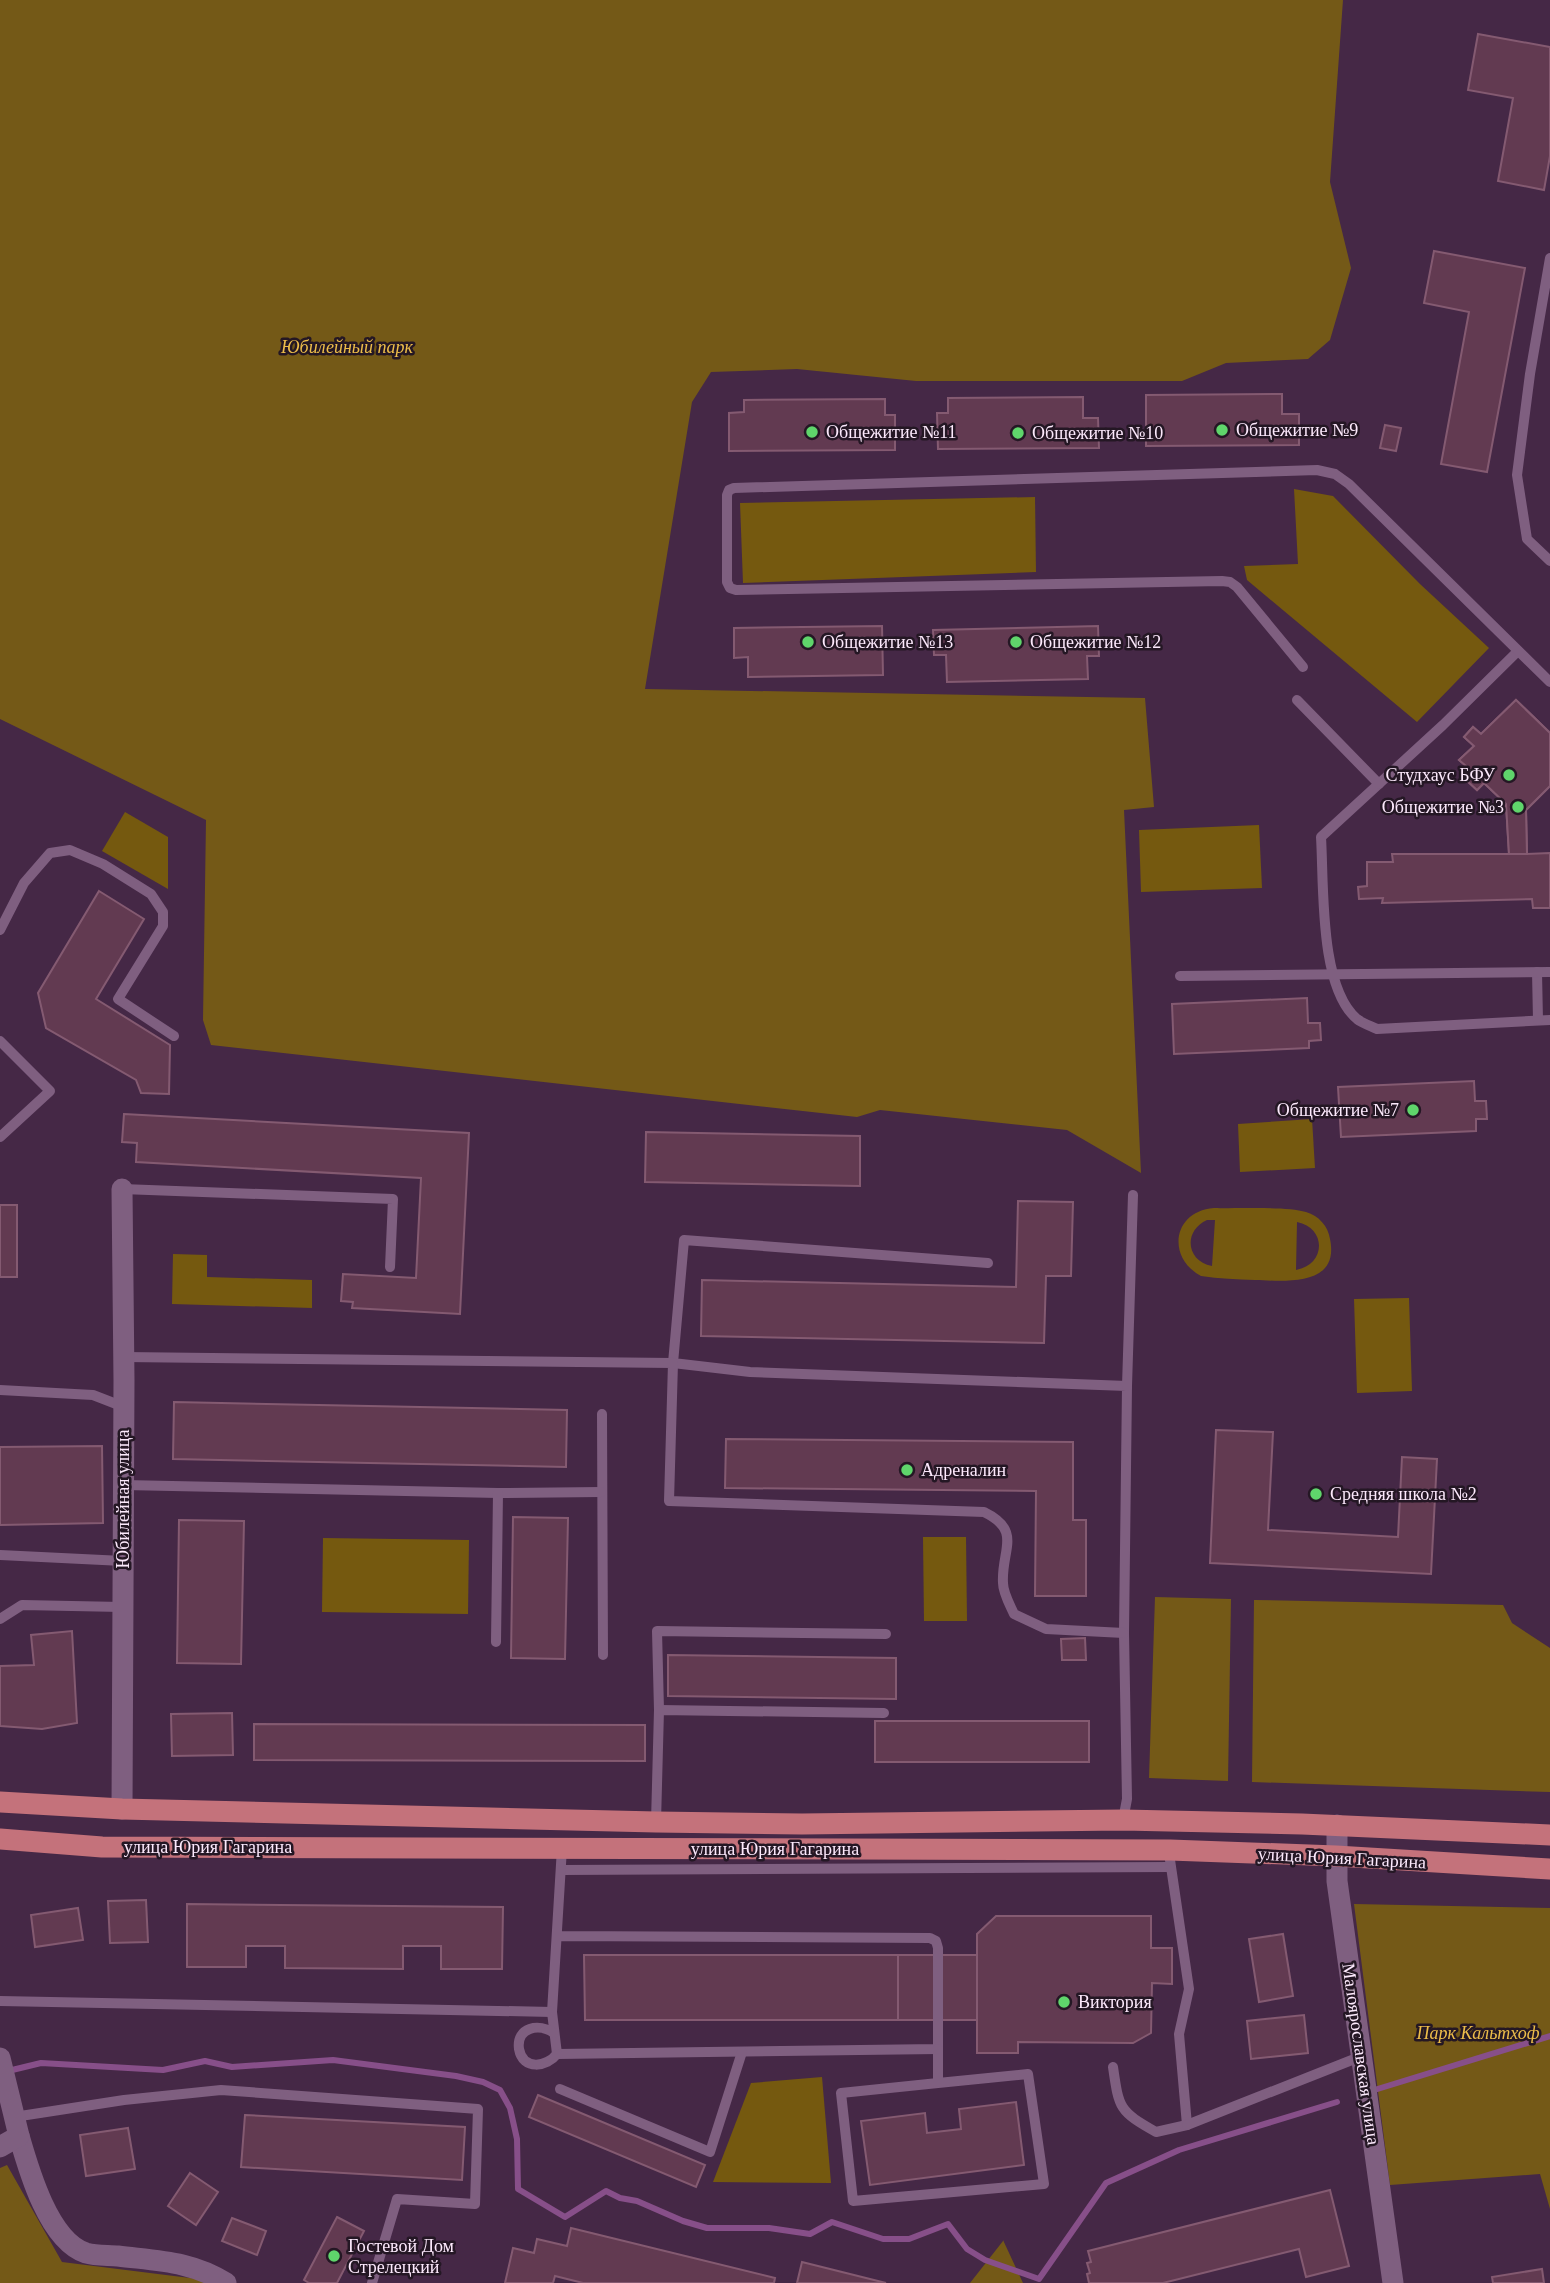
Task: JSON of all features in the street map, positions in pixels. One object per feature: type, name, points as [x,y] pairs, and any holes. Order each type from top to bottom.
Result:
[{"type":"main road","name":"улица Юрия Гагарина","points":[[0,1802],[122,1809],[656,1822],[802,1824],[1123,1820],[1337,1825],[1550,1835]]},
{"type":"main road","name":"улица Юрия Гагарина","points":[[0,1839],[102,1847],[561,1859],[1336,1856],[1550,1869]]},
{"type":"street","name":"Юбилейная улица","points":[[122,1189],[122,1809]]},
{"type":"street","name":"Малоярославская улица","points":[[1337,1825],[1337,1881],[1393,2283]]},
{"type":"street","points":[[0,2058],[30,2174],[48,2213],[65,2240],[86,2253],[173,2262],[207,2271],[226,2283]]},
{"type":"street","points":[[0,2147],[17,2127]]},
{"type":"lane","points":[[1550,258],[1530,374],[1517,475],[1527,539],[1550,561]]},
{"type":"lane","points":[[1303,667],[1237,587],[1222,580],[736,590],[730,588],[727,582],[727,495],[729,490],[734,488],[1317,470],[1335,474],[1349,484],[1550,682]]},
{"type":"lane","points":[[1518,651],[1321,837],[1326,940],[1331,974],[1344,1001],[1358,1020],[1377,1029],[1550,1020]]},
{"type":"lane","points":[[1297,700],[1379,784]]},
{"type":"lane","points":[[0,930],[24,883],[50,853],[70,850],[103,864],[151,894],[163,912],[163,926],[118,999],[174,1036]]},
{"type":"lane","points":[[1537,972],[1538,1020]]},
{"type":"lane","points":[[1180,976],[1550,972]]},
{"type":"lane","points":[[0,1041],[50,1091],[0,1137]]},
{"type":"lane","points":[[122,1189],[393,1199],[390,1267]]},
{"type":"lane","points":[[1123,1820],[1127,1799],[1124,1633],[1126,1386],[1133,1195]]},
{"type":"lane","points":[[988,1264],[684,1240],[673,1363],[669,1501],[984,1513],[999,1520],[1008,1535],[1002,1585],[1014,1614],[1046,1629],[1124,1633]]},
{"type":"lane","points":[[124,1357],[673,1363],[750,1372],[1126,1386]]},
{"type":"lane","points":[[0,1390],[93,1395],[124,1407]]},
{"type":"lane","points":[[602,1414],[603,1655]]},
{"type":"lane","points":[[124,1485],[498,1493],[601,1492]]},
{"type":"lane","points":[[496,1642],[498,1493]]},
{"type":"lane","points":[[0,1555],[123,1561]]},
{"type":"lane","points":[[0,1619],[22,1605],[122,1607]]},
{"type":"lane","points":[[656,1822],[659,1710],[657,1631],[886,1634]]},
{"type":"lane","points":[[659,1710],[884,1713]]},
{"type":"lane","points":[[1170,1858],[1189,1989],[1180,2034],[1187,2126]]},
{"type":"lane","points":[[554,2033],[545,2027],[536,2026],[526,2031],[520,2039],[519,2049],[524,2059],[542,2066],[551,2062],[557,2054],[552,2012],[561,1859]]},
{"type":"lane","points":[[557,1936],[930,1938],[936,1941],[939,1948],[938,2083]]},
{"type":"lane","points":[[0,2001],[552,2012]]},
{"type":"lane","points":[[557,2054],[938,2049]]},
{"type":"lane","points":[[560,2089],[710,2152],[742,2052]]},
{"type":"lane","points":[[1113,2067],[1118,2102],[1129,2116],[1156,2132],[1187,2126],[1362,2056]]},
{"type":"lane","points":[[1028,2074],[1044,2184],[853,2202],[841,2094],[938,2083],[1028,2074]]},
{"type":"lane","points":[[17,2127],[124,2099],[221,2090],[478,2109],[475,2204],[397,2199],[372,2283]]},
{"type":"shaded area","points":[[1294,489],[1333,496],[1420,584],[1489,648],[1417,722],[1247,580],[1244,566],[1298,564]]},
{"type":"shaded area","points":[[1035,497],[1036,572],[743,583],[740,503]]},
{"type":"shaded area","points":[[125,812],[168,837],[168,889],[102,851]]},
{"type":"shaded area","points":[[1259,825],[1262,888],[1141,892],[1139,830]]},
{"type":"shaded area","points":[[1312,1119],[1315,1168],[1240,1172],[1238,1124]]},
{"type":"shaded area","points":[[1214,1208],[1274,1208],[1311,1214],[1322,1222],[1329,1234],[1331,1255],[1327,1266],[1308,1278],[1295,1280],[1201,1276],[1182,1258],[1179,1247],[1183,1226],[1190,1217],[1200,1211]],"holes":[[[1207,1220],[1215,1220],[1212,1266],[1197,1258],[1191,1245],[1194,1231]],[[1297,1222],[1314,1231],[1319,1246],[1313,1261],[1296,1270]]]},
{"type":"shaded area","points":[[173,1254],[207,1255],[207,1277],[312,1280],[312,1308],[172,1304]]},
{"type":"shaded area","points":[[1409,1298],[1412,1391],[1357,1393],[1354,1299]]},
{"type":"shaded area","points":[[923,1537],[966,1537],[967,1621],[924,1621]]},
{"type":"shaded area","points":[[323,1538],[469,1540],[468,1614],[322,1612]]},
{"type":"shaded area","points":[[822,2077],[831,2183],[713,2182],[751,2083]]},
{"type":"green space","name":"Юбилейный парк","points":[[0,0],[1343,0],[1330,182],[1351,268],[1330,340],[1308,359],[1226,363],[1182,381],[916,381],[797,369],[711,372],[692,402],[645,689],[1145,698],[1154,807],[1124,810],[1141,1173],[1067,1130],[880,1110],[857,1117],[211,1045],[203,1020],[206,820],[0,719]]},
{"type":"green space","points":[[1155,1597],[1231,1599],[1228,1781],[1149,1778]]},
{"type":"green space","points":[[1254,1600],[1503,1605],[1512,1623],[1550,1648],[1550,1792],[1252,1782]]},
{"type":"green space","name":"Парк Кальтхоф","points":[[1354,1904],[1550,1908],[1550,2209],[1540,2174],[1390,2185]]},
{"type":"green space","points":[[7,2165],[62,2262],[198,2279],[204,2283],[0,2283],[0,2168]]},
{"type":"green space","points":[[1003,2241],[1023,2283],[970,2283]]},
{"type":"building","points":[[1478,34],[1550,47],[1550,156],[1544,190],[1498,181],[1513,98],[1468,90]]},
{"type":"building","points":[[1434,251],[1525,268],[1487,472],[1441,464],[1469,312],[1424,303]]},
{"type":"building","name":"Общежитие №9","points":[[1282,394],[1282,414],[1299,414],[1299,445],[1146,446],[1146,395]]},
{"type":"building","name":"Общежитие №10","points":[[1083,397],[1083,418],[1098,418],[1099,448],[938,449],[937,413],[948,413],[948,398]]},
{"type":"building","name":"Общежитие №11","points":[[885,399],[885,415],[895,415],[895,450],[729,451],[729,413],[744,412],[744,400]]},
{"type":"building","points":[[1385,425],[1401,428],[1396,451],[1380,448]]},
{"type":"building","name":"Общежитие №13","points":[[882,626],[883,675],[748,677],[748,657],[734,658],[734,628]]},
{"type":"building","name":"Общежитие №12","points":[[1098,626],[1099,656],[1087,656],[1088,679],[947,682],[946,655],[934,655],[933,630]]},
{"type":"building","name":"Общежитие №3","points":[[1516,700],[1550,733],[1550,786],[1526,810],[1527,854],[1550,853],[1550,908],[1533,908],[1532,899],[1382,903],[1383,898],[1359,899],[1358,887],[1367,886],[1367,862],[1393,862],[1392,854],[1509,854],[1506,804],[1484,783],[1477,790],[1465,779],[1472,771],[1459,760],[1474,746],[1464,737],[1473,727],[1481,734]]},
{"type":"building","name":"Студхаус БФУ","points":[[1516,700],[1550,733],[1550,786],[1526,810],[1527,854],[1509,854],[1506,804],[1484,783],[1477,790],[1465,779],[1472,771],[1459,760],[1474,746],[1464,737],[1473,727],[1481,734]]},
{"type":"building","points":[[99,891],[144,919],[96,999],[170,1045],[169,1094],[141,1093],[136,1080],[46,1028],[38,993]]},
{"type":"building","points":[[1307,998],[1308,1023],[1320,1023],[1321,1040],[1309,1041],[1309,1048],[1174,1054],[1172,1004]]},
{"type":"building","name":"Общежитие №7","points":[[1474,1081],[1475,1101],[1486,1101],[1487,1119],[1476,1119],[1476,1131],[1341,1137],[1338,1087]]},
{"type":"building","points":[[124,1114],[469,1133],[460,1314],[352,1308],[353,1302],[341,1301],[343,1274],[416,1278],[421,1178],[136,1162],[137,1143],[122,1142]]},
{"type":"building","points":[[646,1132],[860,1136],[860,1186],[645,1182]]},
{"type":"building","points":[[1018,1201],[1073,1202],[1071,1276],[1046,1276],[1044,1343],[701,1336],[702,1280],[1016,1287]]},
{"type":"building","points":[[0,1205],[17,1205],[17,1277],[0,1277]]},
{"type":"building","points":[[174,1402],[567,1410],[566,1467],[173,1459]]},
{"type":"building","points":[[1216,1430],[1273,1432],[1268,1530],[1398,1537],[1402,1457],[1437,1459],[1431,1574],[1210,1563]]},
{"type":"building","points":[[726,1439],[1073,1442],[1073,1520],[1086,1520],[1086,1596],[1035,1596],[1036,1491],[725,1488]]},
{"type":"building","points":[[102,1446],[103,1523],[0,1525],[0,1447]]},
{"type":"building","points":[[513,1517],[568,1518],[565,1659],[511,1658]]},
{"type":"building","points":[[179,1520],[244,1521],[241,1664],[177,1663]]},
{"type":"building","points":[[72,1631],[77,1723],[42,1729],[0,1726],[0,1666],[34,1665],[31,1635]]},
{"type":"building","points":[[1085,1638],[1086,1660],[1062,1660],[1061,1639]]},
{"type":"building","points":[[668,1655],[896,1658],[896,1699],[668,1696]]},
{"type":"building","points":[[232,1713],[233,1755],[172,1756],[171,1714]]},
{"type":"building","points":[[875,1721],[1089,1721],[1089,1762],[875,1762]]},
{"type":"building","points":[[254,1724],[645,1725],[645,1761],[254,1760]]},
{"type":"building","points":[[146,1900],[148,1942],[110,1943],[108,1901]]},
{"type":"building","points":[[187,1904],[503,1907],[502,1969],[441,1969],[441,1946],[403,1946],[403,1969],[285,1968],[285,1946],[246,1946],[246,1967],[187,1967]]},
{"type":"building","points":[[78,1908],[83,1940],[35,1947],[31,1915]]},
{"type":"building","name":"Виктория","points":[[996,1916],[1151,1916],[1151,1948],[1172,1948],[1172,1984],[1152,1983],[1151,2033],[1133,2043],[1018,2042],[1018,2053],[977,2053],[977,1934]]},
{"type":"building","points":[[1283,1934],[1293,1996],[1259,2002],[1249,1939]]},
{"type":"building","points":[[584,1955],[898,1955],[898,2020],[585,2020]]},
{"type":"building","points":[[898,1955],[977,1955],[977,2020],[898,2020]]},
{"type":"building","points":[[1304,2015],[1308,2053],[1251,2059],[1247,2021]]},
{"type":"building","points":[[538,2095],[705,2165],[696,2187],[529,2117]]},
{"type":"building","points":[[1016,2102],[1024,2165],[870,2185],[861,2121],[925,2113],[927,2133],[961,2129],[959,2109]]},
{"type":"building","points":[[245,2115],[465,2127],[462,2180],[241,2167]]},
{"type":"building","points":[[128,2128],[135,2169],[86,2176],[80,2135]]},
{"type":"building","points":[[190,2173],[218,2192],[196,2225],[168,2206]]},
{"type":"building","points":[[1330,2190],[1349,2266],[1306,2277],[1299,2249],[1163,2283],[1089,2283],[1087,2263],[1091,2262],[1088,2251]]},
{"type":"building","name":"Гостевой Дом Стрелецкий","points":[[337,2217],[364,2231],[337,2283],[309,2283],[304,2280]]},
{"type":"building","points":[[232,2218],[266,2231],[257,2255],[222,2241]]},
{"type":"building","points":[[571,2228],[775,2278],[774,2283],[583,2283],[555,2276],[553,2283],[505,2283],[513,2248],[534,2253],[537,2239],[567,2246]]},
{"type":"building","points":[[802,2262],[886,2283],[797,2283]]},
{"type":"building","points":[[1542,2269],[1544,2283],[1493,2283],[1492,2277]]},
{"type":"waterway","points":[[1371,2091],[1550,2036]]},
{"type":"waterway","points":[[8,2071],[41,2063],[163,2070],[205,2061],[232,2067],[333,2060],[456,2076],[483,2082],[500,2090],[510,2108],[517,2139],[518,2189],[565,2217],[606,2191],[707,2228],[769,2228],[810,2234],[832,2222],[883,2239],[909,2239],[948,2224],[967,2249],[985,2260],[1039,2279],[1106,2183],[1179,2150],[1337,2102]]},
{"type":"place","name":"Общежитие №9","points":[[1222,430]]},
{"type":"place","name":"Общежитие №11","points":[[812,432]]},
{"type":"place","name":"Общежитие №10","points":[[1018,433]]},
{"type":"place","name":"Общежитие №13","points":[[808,642]]},
{"type":"place","name":"Общежитие №12","points":[[1016,642]]},
{"type":"place","name":"Студхаус БФУ","points":[[1509,775]]},
{"type":"place","name":"Общежитие №3","points":[[1518,807]]},
{"type":"place","name":"Общежитие №7","points":[[1413,1110]]},
{"type":"place","name":"Адреналин","points":[[907,1470]]},
{"type":"place","name":"Средняя школа №2","points":[[1316,1494]]},
{"type":"place","name":"Виктория","points":[[1064,2002]]},
{"type":"place","name":"Гостевой Дом Стрелецкий","points":[[334,2256]]}]
